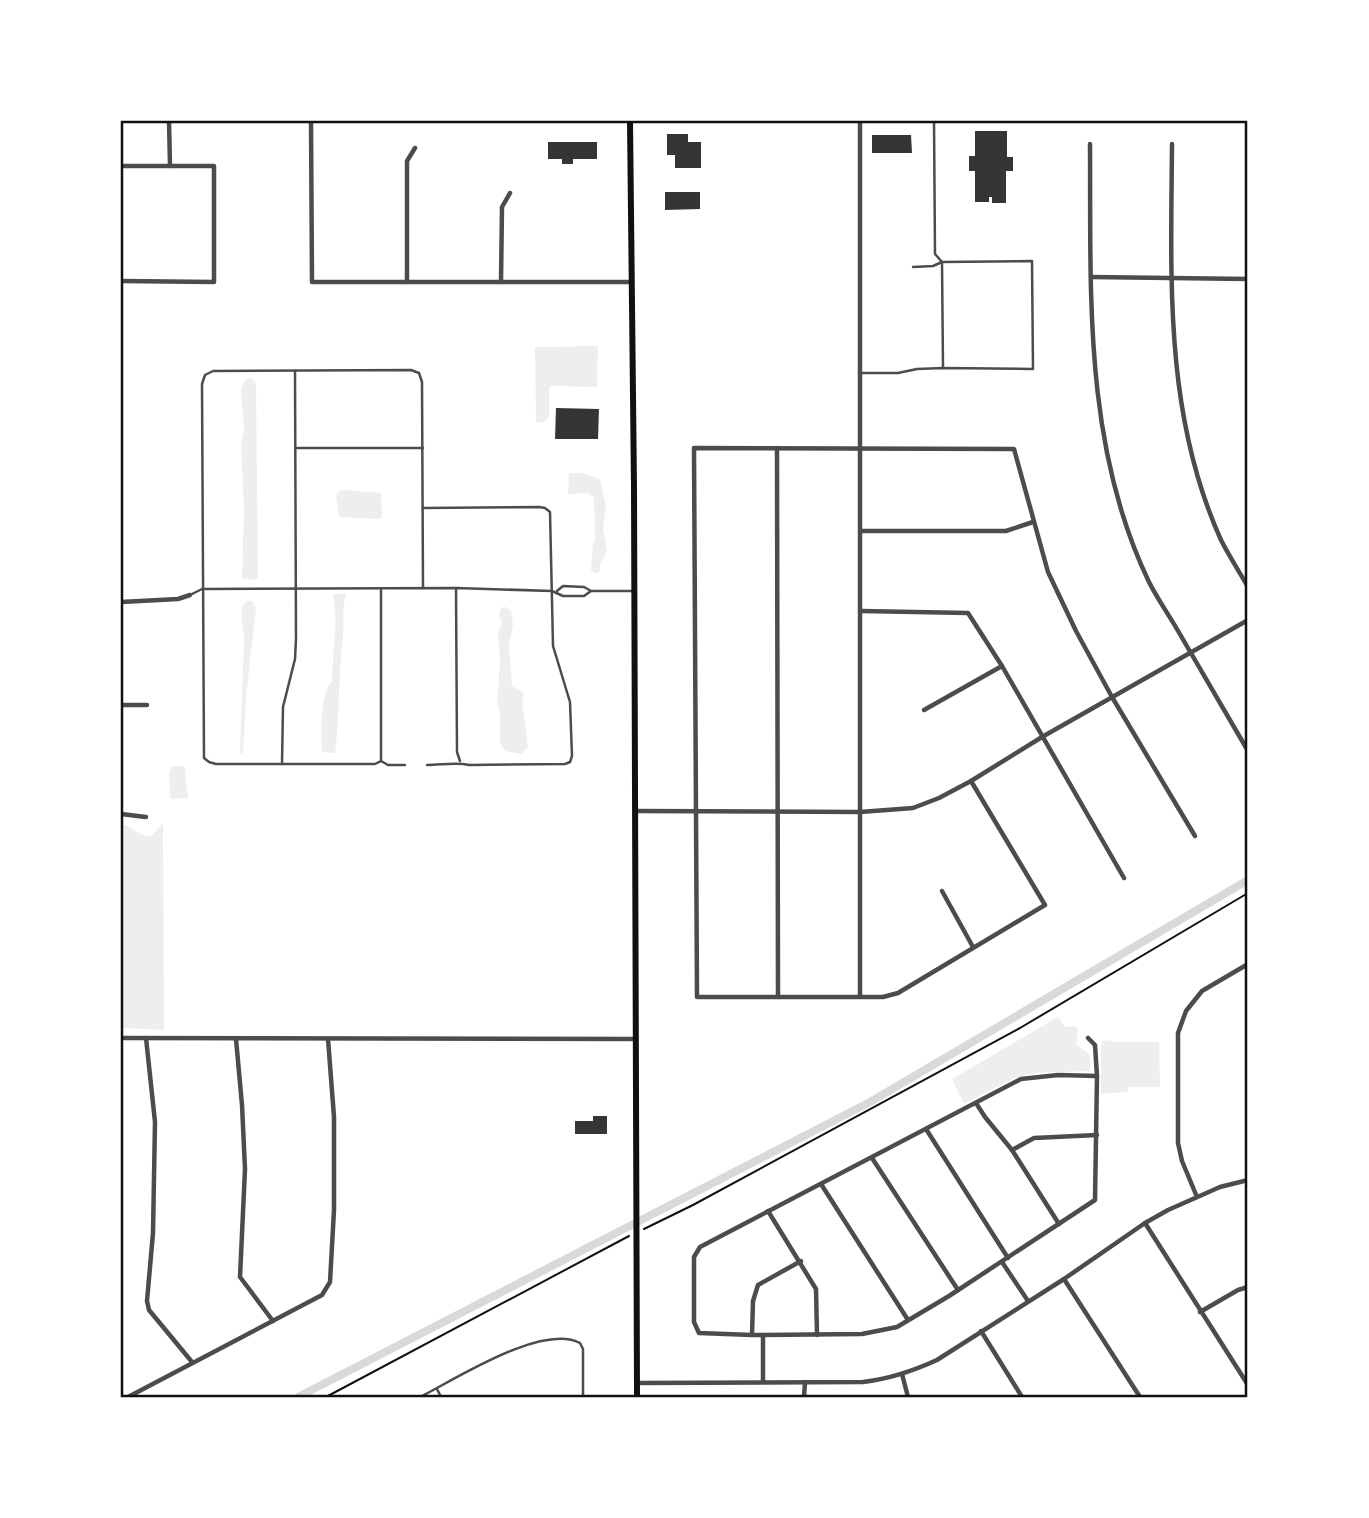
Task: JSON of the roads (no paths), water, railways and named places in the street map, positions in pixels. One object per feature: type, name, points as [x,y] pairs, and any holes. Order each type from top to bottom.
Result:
[{"type":"main road","points":[[630,121],[635,591],[637,1397]]},
{"type":"street","points":[[169,121],[170,166]]},
{"type":"street","points":[[311,121],[312,282],[632,282]]},
{"type":"street","points":[[860,121],[860,996]]},
{"type":"street","points":[[1090,144],[1093,353],[1108,461],[1127,524],[1149,582],[1248,751]]},
{"type":"street","points":[[1172,144],[1171,278],[1173,348],[1178,392],[1204,497],[1222,542],[1248,587]]},
{"type":"street","points":[[407,282],[407,161],[415,148]]},
{"type":"street","points":[[121,166],[214,166],[214,282],[121,281]]},
{"type":"street","points":[[501,282],[502,207],[510,193]]},
{"type":"street","points":[[1091,277],[1248,279]]},
{"type":"street","points":[[971,781],[1045,905],[898,993],[883,997],[697,997],[694,448],[1014,449],[1048,572],[1112,697],[1195,836]]},
{"type":"street","points":[[777,448],[778,996]]},
{"type":"street","points":[[860,531],[1006,531],[1033,522]]},
{"type":"street","points":[[121,602],[178,599],[190,595]]},
{"type":"street","points":[[861,611],[968,613],[1002,666],[1125,878]]},
{"type":"street","points":[[635,811],[860,812],[913,808],[971,781],[1042,737],[1248,620]]},
{"type":"street","points":[[924,710],[1002,666]]},
{"type":"street","points":[[121,705],[147,705]]},
{"type":"street","points":[[121,814],[146,817]]},
{"type":"street","points":[[942,891],[974,947]]},
{"type":"street","points":[[1197,1197],[1182,1161],[1178,1143],[1178,1033],[1186,1011],[1202,991],[1248,964]]},
{"type":"street","points":[[121,1038],[636,1039]]},
{"type":"street","points":[[146,1038],[155,1122],[153,1233],[147,1301],[149,1310],[192,1362]]},
{"type":"street","points":[[236,1038],[244,1168],[240,1277],[273,1321]]},
{"type":"street","points":[[1088,1038],[1095,1045],[1097,1076],[1095,1200],[958,1290],[897,1326],[872,1332],[817,1335],[699,1333],[694,1322],[694,1257],[700,1247],[1021,1079],[1058,1075],[1097,1076]]},
{"type":"street","points":[[128,1397],[321,1295],[330,1282],[334,1210],[334,1117],[328,1039]]},
{"type":"street","points":[[976,1103],[1012,1150],[1059,1224]]},
{"type":"street","points":[[926,1129],[1008,1258]]},
{"type":"street","points":[[1012,1150],[1034,1138],[1097,1135]]},
{"type":"street","points":[[872,1158],[958,1290]]},
{"type":"street","points":[[637,1383],[863,1382],[902,1374],[937,1360],[1064,1279],[1145,1223],[1220,1187],[1248,1180]]},
{"type":"street","points":[[821,1184],[908,1320]]},
{"type":"street","points":[[768,1211],[816,1289],[817,1335]]},
{"type":"street","points":[[1145,1223],[1248,1385]]},
{"type":"street","points":[[752,1335],[753,1301],[758,1285],[801,1261]]},
{"type":"street","points":[[1002,1262],[1028,1301]]},
{"type":"street","points":[[1064,1279],[1140,1397]]},
{"type":"street","points":[[1200,1312],[1248,1287]]},
{"type":"street","points":[[981,1331],[1022,1397]]},
{"type":"street","points":[[763,1335],[763,1382]]},
{"type":"street","points":[[902,1374],[908,1397]]},
{"type":"street","points":[[804,1397],[805,1382]]},
{"type":"lane","points":[[934,121],[935,254],[942,262],[943,368]]},
{"type":"lane","points":[[859,373],[898,373],[943,368],[1032,369],[1032,261],[942,262],[933,266],[913,267]]},
{"type":"lane","points":[[381,761],[375,764],[216,764],[206,761],[203,751],[202,589],[202,384],[205,375],[213,371],[411,370],[419,373],[422,382],[423,588]]},
{"type":"lane","points":[[282,764],[283,707],[296,650],[295,371]]},
{"type":"lane","points":[[296,448],[422,448]]},
{"type":"lane","points":[[422,508],[539,507],[548,510],[552,519],[554,653],[571,711],[570,762],[469,765],[460,761],[457,752],[456,588]]},
{"type":"lane","points":[[554,591],[563,586],[584,587],[591,591],[635,591]]},
{"type":"lane","points":[[190,595],[202,589],[456,588],[554,591],[563,596],[584,596],[591,591]]},
{"type":"lane","points":[[381,589],[381,761]]},
{"type":"lane","points":[[381,761],[388,765],[405,765]]},
{"type":"lane","points":[[426,765],[451,765],[460,761]]},
{"type":"lane","points":[[420,1397],[525,1344],[542,1340],[574,1340],[580,1343],[583,1349],[583,1397]]},
{"type":"lane","points":[[437,1389],[441,1397]]},
{"type":"waterway","points":[[298,1397],[870,1102],[1248,880]]}]
